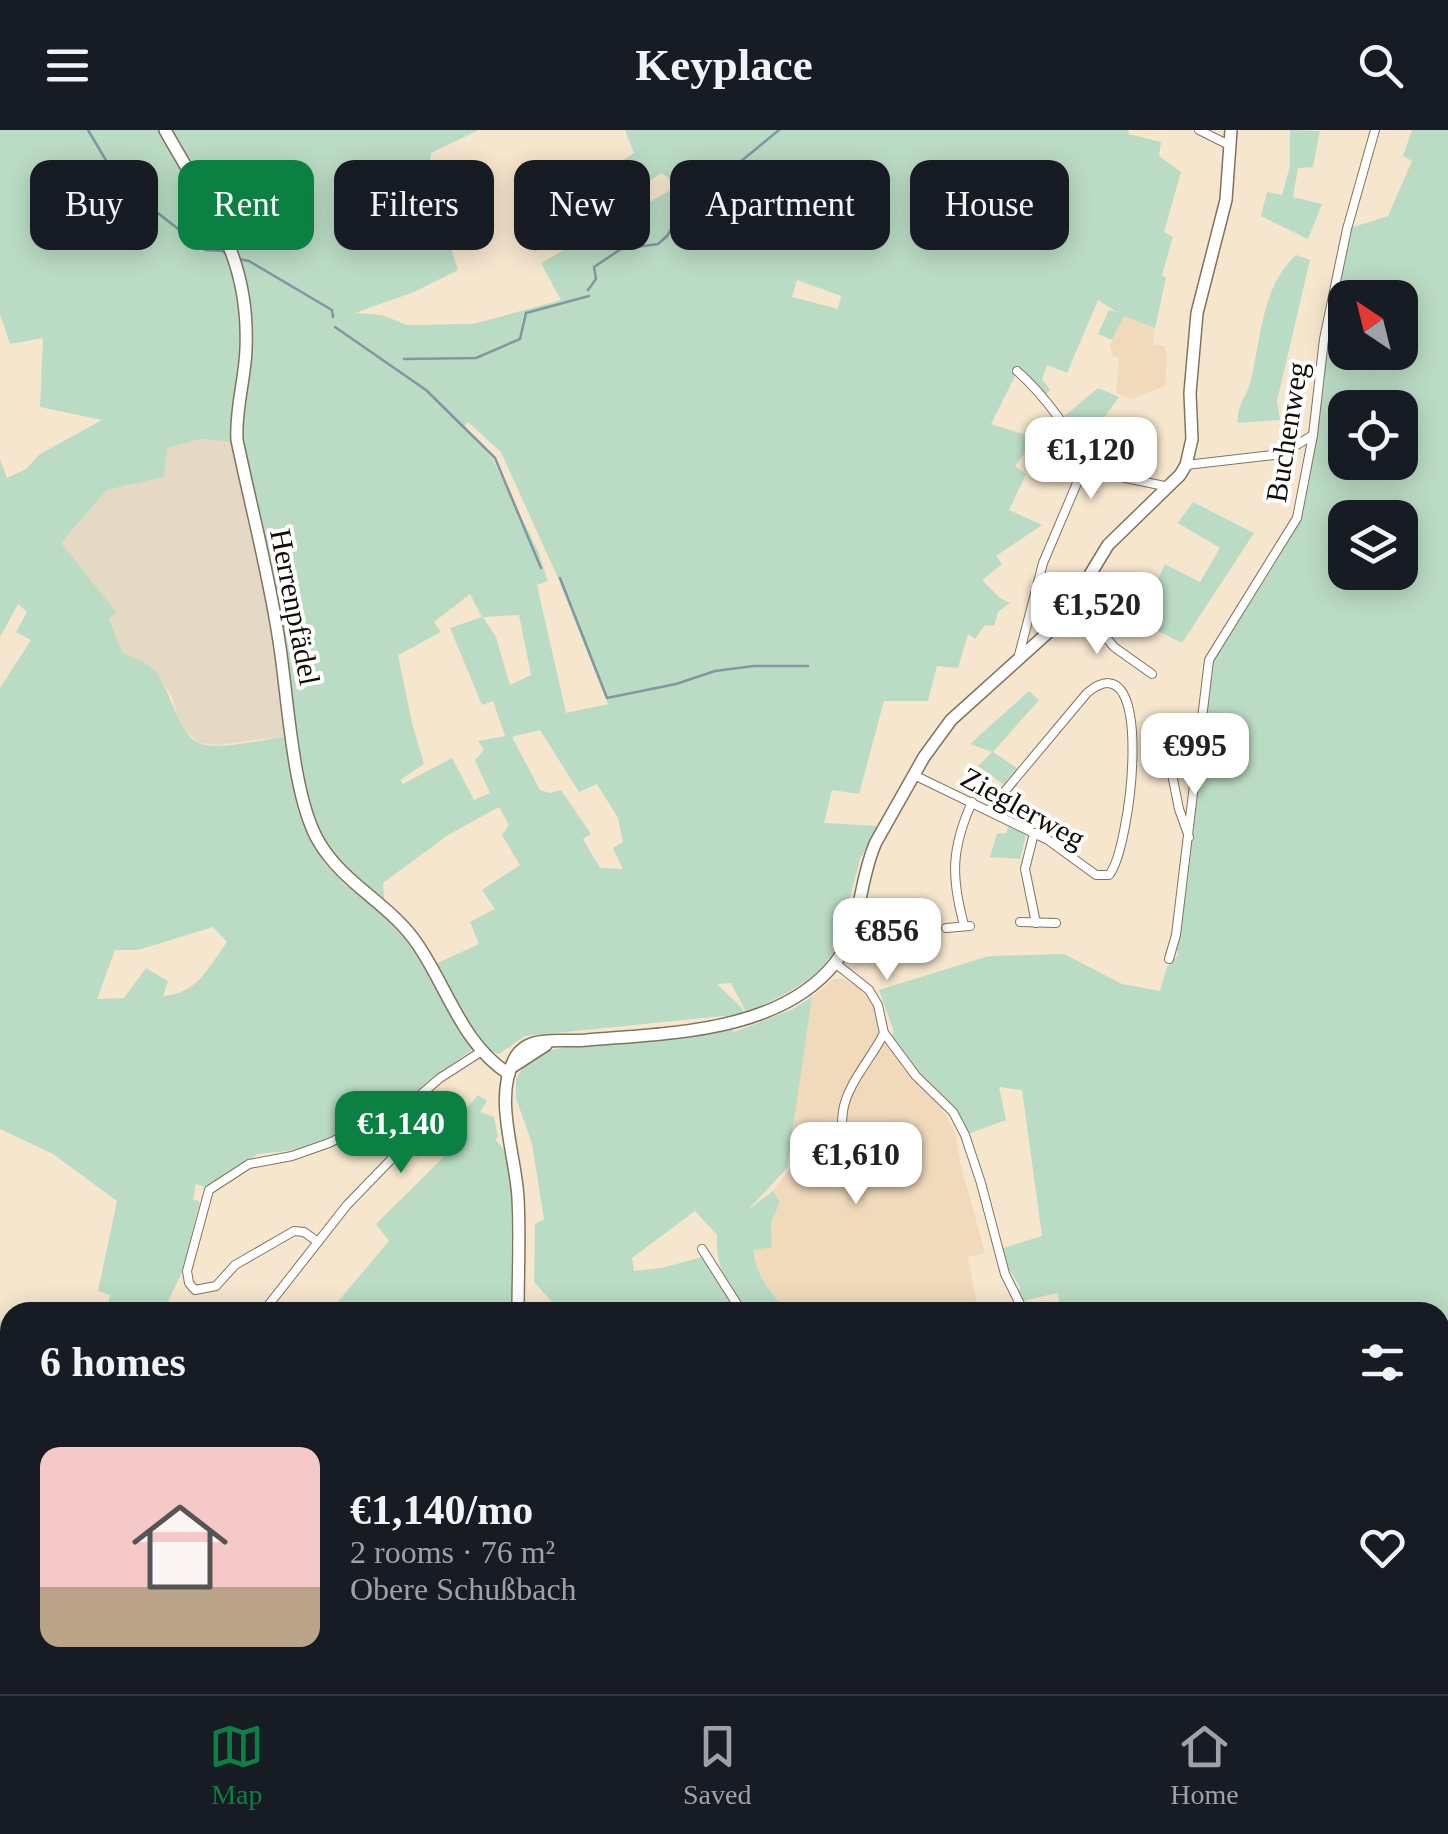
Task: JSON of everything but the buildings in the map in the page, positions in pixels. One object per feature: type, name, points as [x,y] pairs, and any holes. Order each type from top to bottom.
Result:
[{"type":"street","name":"Herrenpfädel","points":[[165,130],[212,207],[236,259],[246,350],[237,440],[278,636],[306,814],[328,857],[347,879],[393,915],[414,939],[465,1031],[482,1051],[511,1071]]},
{"type":"street","points":[[1199,130],[1229,145]]},
{"type":"street","points":[[518,1302],[519,1204],[506,1098],[511,1071],[522,1049],[539,1042],[702,1028],[744,1018],[800,993],[835,963],[852,933],[869,858],[914,775],[951,720],[1050,633],[1076,601],[1108,545],[1186,465],[1192,440],[1190,392],[1197,313],[1226,200],[1231,130]]},
{"type":"street","name":"Buchenweg","points":[[1169,959],[1176,935],[1209,660],[1297,518],[1313,435],[1324,339],[1347,229],[1376,130]]},
{"type":"street","points":[[1017,371],[1075,444],[1084,469],[1043,563],[1018,660]]},
{"type":"street","points":[[1186,465],[1282,454],[1313,435]]},
{"type":"street","points":[[1084,469],[1168,487]]},
{"type":"street","points":[[1076,601],[1114,648],[1152,674]]},
{"type":"street","name":"Zieglerweg","points":[[914,775],[1034,833],[1096,875],[1105,876],[1118,862],[1132,772],[1130,703],[1124,692],[1113,685],[1100,684],[1087,693],[988,810]]},
{"type":"street","points":[[1172,774],[1178,809],[1189,837]]},
{"type":"street","points":[[946,928],[967,925],[954,885],[955,852],[972,802]]},
{"type":"street","points":[[1034,833],[1025,868],[1036,923]]},
{"type":"street","points":[[1020,922],[1056,923]]},
{"type":"street","points":[[835,963],[869,990],[878,1005],[884,1034],[843,1110],[846,1162]]},
{"type":"street","points":[[884,1034],[916,1076],[952,1112],[965,1136],[1005,1274],[1019,1302]]},
{"type":"street","points":[[320,1240],[294,1231],[235,1264],[216,1286],[195,1290],[189,1283],[188,1271],[205,1195],[223,1179],[258,1160],[292,1156],[329,1143],[424,1094],[440,1078],[482,1051]]},
{"type":"street","points":[[271,1302],[347,1205],[412,1138],[424,1119],[424,1094]]},
{"type":"street","points":[[702,1249],[736,1302]]},
{"type":"shaded area","points":[[1124,316],[1155,328],[1153,345],[1165,346],[1167,359],[1165,386],[1131,399],[1116,393],[1119,358],[1113,356],[1110,346]]},
{"type":"shaded area","points":[[201,439],[234,442],[274,639],[288,736],[217,745],[199,743],[179,725],[172,696],[153,668],[122,652],[109,619],[61,543],[107,490],[164,477],[166,448]]},
{"type":"shaded area","points":[[842,978],[859,988],[874,1006],[890,1037],[933,1094],[955,1132],[985,1253],[968,1257],[976,1302],[779,1302],[756,1265],[754,1250],[772,1246],[771,1223],[780,1202],[773,1191],[791,1167],[796,1098],[812,997],[834,979]]},
{"type":"green space","points":[[0,130],[479,130],[431,153],[430,160],[334,160],[334,250],[451,250],[458,270],[414,292],[355,313],[382,315],[407,325],[473,324],[561,300],[541,263],[564,250],[650,250],[650,202],[670,190],[670,250],[890,250],[890,160],[670,160],[670,180],[662,173],[650,180],[650,160],[624,160],[634,153],[625,130],[1128,130],[1129,134],[1161,142],[1159,156],[1181,172],[1164,232],[1173,237],[1162,275],[1166,278],[1155,328],[1124,316],[1112,340],[1098,334],[1109,310],[1117,312],[1098,300],[1067,373],[1047,365],[1042,379],[1050,390],[1042,399],[1017,372],[991,424],[1036,438],[1015,466],[1026,474],[1009,510],[1042,525],[996,556],[1002,564],[982,580],[1010,603],[998,612],[994,626],[985,625],[975,639],[968,634],[958,668],[937,666],[928,701],[884,701],[859,794],[832,790],[824,823],[879,826],[860,859],[841,932],[832,946],[836,948],[828,960],[796,988],[746,1012],[731,983],[717,984],[743,1009],[743,1014],[525,1036],[499,1054],[477,1046],[413,1099],[303,1149],[258,1154],[208,1188],[196,1184],[193,1199],[200,1202],[182,1272],[168,1302],[108,1302],[110,1295],[98,1291],[117,1201],[53,1154],[0,1129],[0,688],[31,640],[16,632],[27,612],[18,604],[0,637],[0,459],[7,478],[26,469],[40,454],[102,420],[40,407],[43,338],[10,344],[0,314]],"holes":[[[178,160],[314,160],[314,250],[234,250],[250,344],[243,457],[283,655],[305,798],[317,834],[330,856],[377,903],[345,885],[323,862],[325,858],[300,799],[289,736],[220,746],[193,739],[156,672],[122,652],[109,619],[116,612],[61,543],[107,490],[164,477],[167,448],[201,439],[234,442],[242,344],[240,295],[229,250],[178,250]],[[797,280],[841,296],[838,309],[792,297]],[[468,422],[501,452],[558,578],[608,704],[566,713],[537,585],[548,581],[538,551],[492,458],[463,428]],[[470,594],[482,617],[450,628],[482,705],[493,701],[505,736],[478,741],[484,750],[475,760],[490,793],[474,800],[452,758],[403,784],[400,780],[424,764],[398,655],[441,632],[434,622]],[[519,615],[531,675],[510,685],[496,637],[483,617]],[[540,730],[579,792],[597,784],[618,818],[623,842],[613,848],[623,869],[600,868],[583,839],[591,834],[561,790],[540,790],[512,737]],[[499,807],[509,825],[502,835],[520,865],[482,890],[495,909],[470,922],[479,944],[431,966],[414,939],[385,908],[383,883],[448,835]],[[213,927],[227,942],[201,977],[185,990],[163,996],[168,981],[146,968],[124,998],[97,999],[115,950],[138,950]]]},
{"type":"green space","points":[[1290,130],[1320,131],[1313,167],[1298,168],[1293,197],[1322,204],[1308,239],[1261,216],[1267,192],[1282,195],[1290,166]]},
{"type":"green space","points":[[1412,130],[1448,130],[1448,1302],[1059,1302],[1058,1293],[1017,1302],[1020,1287],[997,1250],[1042,1236],[1022,1090],[999,1087],[1006,1120],[965,1135],[952,1112],[916,1076],[890,1037],[894,1032],[879,990],[989,956],[1064,954],[1122,984],[1160,991],[1167,967],[1178,955],[1212,661],[1299,522],[1316,436],[1328,330],[1328,370],[1418,370],[1418,280],[1337,280],[1347,229],[1388,216],[1412,161],[1403,156]]},
{"type":"green space","points":[[1296,255],[1310,260],[1277,401],[1280,420],[1238,423],[1269,297]]},
{"type":"green space","points":[[1098,388],[1119,397],[1081,449],[1061,419]]},
{"type":"green space","points":[[1193,502],[1254,533],[1182,643],[1138,621],[1165,564],[1200,582],[1220,548],[1178,523]]},
{"type":"green space","points":[[1029,691],[1039,700],[993,752],[1017,768],[1003,784],[978,766],[992,752],[970,744]]},
{"type":"green space","points":[[1009,826],[1026,835],[1020,859],[990,857],[997,834],[1006,833]]},
{"type":"green space","points":[[812,997],[787,1168],[748,1210],[773,1191],[780,1202],[771,1223],[772,1247],[754,1250],[761,1276],[779,1302],[738,1302],[720,1267],[717,1235],[695,1211],[632,1258],[634,1271],[702,1257],[731,1302],[552,1302],[534,1282],[535,1224],[544,1219],[532,1144],[516,1098],[516,1079],[525,1064],[546,1051],[586,1043],[731,1024],[734,1032],[791,1010]]},
{"type":"green space","points":[[478,1095],[487,1101],[480,1112],[494,1117],[498,1138],[495,1139],[505,1151],[511,1189],[511,1302],[337,1302],[389,1241],[376,1224],[460,1141],[447,1131]]},
{"type":"waterway","points":[[88,130],[110,167],[154,210],[205,250],[223,251],[227,255]]},
{"type":"waterway","points":[[588,290],[596,279],[594,267],[621,249],[658,244],[684,208],[779,130]]},
{"type":"waterway","points":[[239,259],[249,261],[332,310],[333,317]]},
{"type":"waterway","points":[[404,359],[476,358],[520,339],[526,313],[589,296]]},
{"type":"waterway","points":[[335,327],[426,390],[495,458],[541,568]]},
{"type":"waterway","points":[[560,578],[607,698],[676,684],[715,671],[808,666]]}]
